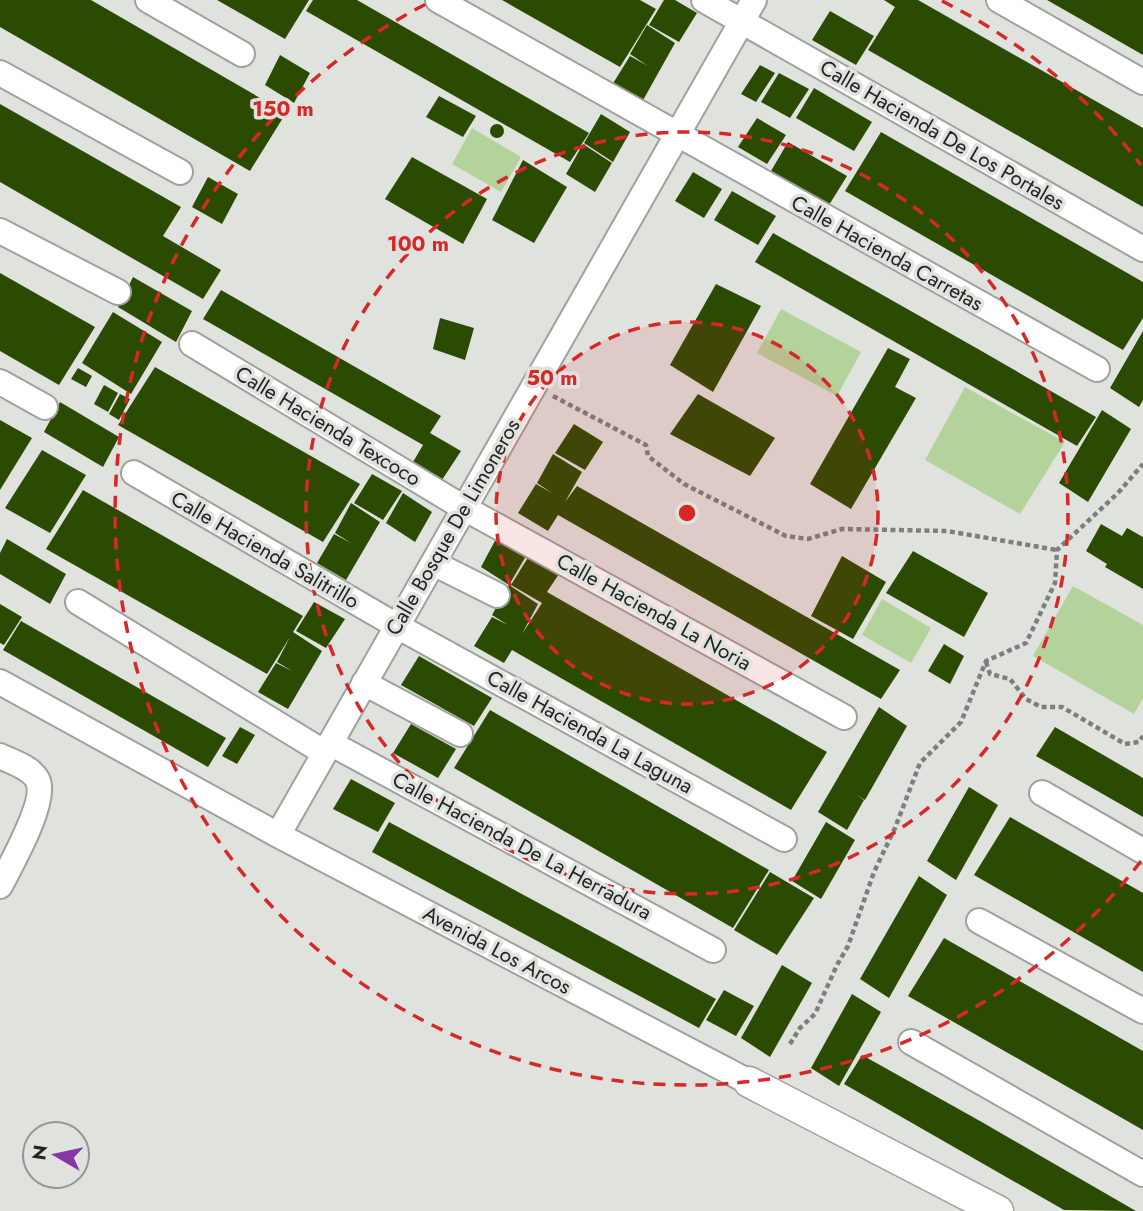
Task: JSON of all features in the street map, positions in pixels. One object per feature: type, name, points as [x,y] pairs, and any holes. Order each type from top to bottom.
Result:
[{"type":"street","points":[[148,0],[242,54]]},
{"type":"street","name":"Calle Hacienda Carretas","points":[[438,0],[1097,369]]},
{"type":"street","name":"Calle Hacienda De Los Portales","points":[[704,0],[1143,249]]},
{"type":"street","name":"Calle Bosque De Limoneros","points":[[278,835],[754,0]]},
{"type":"street","points":[[999,0],[1143,82]]},
{"type":"street","points":[[0,73],[180,172]]},
{"type":"street","points":[[0,231],[118,292]]},
{"type":"street","name":"Calle Hacienda Texcoco","points":[[192,344],[464,508]]},
{"type":"street","points":[[0,382],[45,407]]},
{"type":"street","name":"Calle Hacienda Salitrillo","points":[[134,473],[397,626]]},
{"type":"street","name":"Calle Hacienda La Noria","points":[[464,508],[844,717]]},
{"type":"street","points":[[433,563],[497,595]]},
{"type":"street","name":"Calle Hacienda De La Herradura","points":[[78,602],[327,748],[713,950]]},
{"type":"street","name":"Calle Hacienda La Laguna","points":[[397,626],[783,839]]},
{"type":"street","name":"Avenida Los Arcos","points":[[0,682],[278,835],[998,1211]]},
{"type":"street","points":[[364,683],[460,734]]},
{"type":"street","points":[[0,756],[30,772],[38,781],[40,790],[29,828],[0,886]]},
{"type":"street","points":[[1042,793],[1143,851]]},
{"type":"street","points":[[979,921],[1143,1011]]},
{"type":"street","points":[[911,1042],[1143,1174]]},
{"type":"path","points":[[533,387],[646,445],[649,456],[684,484],[786,536],[808,539],[842,529],[947,531],[1058,550]]},
{"type":"path","points":[[790,1044],[800,1028],[815,1014],[848,946],[874,872],[895,828],[920,763],[961,722],[986,661],[1026,643],[1055,583],[1058,550],[1118,493],[1143,464]]},
{"type":"path","points":[[986,661],[990,674],[1010,680],[1026,699],[1041,707],[1062,707],[1125,744],[1139,742],[1143,736]]},
{"type":"green space","points":[[472,128],[521,157],[501,192],[452,164]]},
{"type":"green space","points":[[781,309],[861,352],[837,396],[757,353]]},
{"type":"green space","points":[[965,387],[1065,442],[1020,514],[925,460]]},
{"type":"green space","points":[[1073,586],[1143,625],[1143,698],[1134,714],[1033,656]]},
{"type":"green space","points":[[882,599],[931,628],[911,663],[862,635]]},
{"type":"building","points":[[0,0],[91,0],[286,113],[250,171],[0,27]]},
{"type":"building","points":[[217,0],[309,0],[285,39]]},
{"type":"building","points":[[313,0],[357,0],[589,133],[570,162],[306,11]]},
{"type":"building","points":[[502,0],[640,0],[656,9],[620,67]]},
{"type":"building","points":[[664,0],[675,0],[697,13],[679,42],[649,25]]},
{"type":"building","points":[[884,0],[918,0],[1143,128],[1143,207],[868,50],[895,7]]},
{"type":"building","points":[[1047,0],[1143,0],[1143,55],[1082,20]]},
{"type":"building","points":[[830,11],[874,36],[856,65],[812,40]]},
{"type":"building","points":[[647,25],[675,43],[642,102],[612,85],[630,56],[648,66],[630,54]]},
{"type":"building","points":[[280,55],[310,73],[294,103],[265,85]]},
{"type":"building","points":[[760,65],[775,73],[756,102],[741,94]]},
{"type":"building","points":[[779,73],[809,89],[790,118],[761,102]]},
{"type":"building","points":[[814,88],[872,122],[854,151],[796,118]]},
{"type":"building","points":[[439,96],[476,116],[463,137],[426,117]]},
{"type":"building","points":[[0,104],[181,207],[163,236],[221,270],[203,299],[0,182]]},
{"type":"building","points":[[601,114],[630,132],[613,162],[584,143]]},
{"type":"building","points":[[757,118],[786,135],[767,164],[738,147]]},
{"type":"building","points":[[497,124],[502,126],[502,136],[497,138],[492,136],[490,131],[492,126]]},
{"type":"building","points":[[881,132],[1143,282],[1143,318],[1123,350],[845,191]]},
{"type":"building","points":[[788,142],[847,176],[829,205],[771,171]]},
{"type":"building","points":[[583,144],[612,163],[595,192],[566,174]]},
{"type":"building","points":[[412,157],[487,199],[463,244],[385,199]]},
{"type":"building","points":[[523,160],[567,187],[534,243],[492,220]]},
{"type":"building","points":[[693,172],[722,189],[704,218],[675,201]]},
{"type":"building","points":[[208,177],[238,194],[222,224],[192,207]]},
{"type":"building","points":[[732,191],[776,216],[758,245],[714,220]]},
{"type":"building","points":[[773,233],[1096,417],[1077,446],[755,262]]},
{"type":"building","points":[[0,273],[95,327],[59,385],[0,351]]},
{"type":"building","points":[[133,277],[192,311],[176,342],[118,307]]},
{"type":"building","points":[[716,284],[761,306],[713,392],[670,365]]},
{"type":"building","points":[[221,290],[441,416],[430,433],[461,451],[442,480],[413,462],[423,445],[203,319]]},
{"type":"building","points":[[113,312],[162,342],[131,394],[82,363]]},
{"type":"building","points":[[440,318],[474,328],[465,360],[433,349]]},
{"type":"building","points":[[1143,331],[1143,400],[1139,407],[1110,388]]},
{"type":"building","points":[[888,348],[910,359],[895,387],[916,398],[851,509],[810,484]]},
{"type":"building","points":[[155,367],[360,484],[323,542],[118,425]]},
{"type":"building","points":[[78,368],[92,376],[86,387],[71,379]]},
{"type":"building","points":[[104,385],[118,393],[108,412],[94,404]]},
{"type":"building","points":[[120,394],[130,399],[119,420],[109,414]]},
{"type":"building","points":[[698,394],[775,438],[750,476],[670,434]]},
{"type":"building","points":[[60,402],[119,437],[103,467],[44,432]]},
{"type":"building","points":[[1102,410],[1131,429],[1088,502],[1059,483]]},
{"type":"building","points":[[0,420],[32,438],[0,490]]},
{"type":"building","points":[[574,424],[603,442],[585,470],[555,453]]},
{"type":"building","points":[[42,450],[86,475],[50,533],[5,508]]},
{"type":"building","points":[[553,454],[582,472],[565,502],[577,486],[900,670],[881,699],[558,515],[548,531],[518,513],[536,484],[552,493],[537,483]]},
{"type":"building","points":[[372,474],[402,491],[383,520],[354,503]]},
{"type":"building","points":[[83,490],[303,616],[293,632],[322,651],[288,709],[258,692],[276,663],[292,671],[277,662],[290,637],[267,674],[46,549]]},
{"type":"building","points":[[403,493],[432,512],[415,542],[386,523]]},
{"type":"building","points":[[351,503],[380,522],[346,580],[317,563],[334,534],[351,543],[335,533]]},
{"type":"building","points":[[1101,524],[1122,536],[1127,528],[1143,537],[1143,589],[1105,567],[1107,564],[1086,551]]},
{"type":"building","points":[[497,537],[526,556],[509,585],[481,567]]},
{"type":"building","points":[[7,539],[66,574],[50,604],[0,574],[0,553]]},
{"type":"building","points":[[913,551],[988,593],[964,637],[886,593]]},
{"type":"building","points":[[529,556],[559,574],[547,592],[827,752],[791,810],[512,650],[504,663],[474,646],[492,617],[508,625],[492,615],[509,585],[538,604],[522,634],[542,603],[511,585]]},
{"type":"building","points":[[842,556],[886,582],[853,639],[811,616]]},
{"type":"building","points":[[314,602],[345,619],[326,648],[296,631]]},
{"type":"building","points":[[0,604],[22,617],[4,645],[0,643]]},
{"type":"building","points":[[21,621],[226,738],[208,767],[3,650]]},
{"type":"building","points":[[944,644],[964,656],[950,684],[928,671]]},
{"type":"building","points":[[419,656],[492,698],[474,726],[401,685]]},
{"type":"building","points":[[879,707],[907,726],[865,800],[857,795],[864,800],[847,830],[818,812]]},
{"type":"building","points":[[490,710],[769,870],[733,928],[454,768]]},
{"type":"building","points":[[411,724],[456,749],[438,778],[393,753]]},
{"type":"building","points":[[240,727],[255,735],[237,764],[222,756]]},
{"type":"building","points":[[1055,727],[1143,778],[1143,817],[1036,756]]},
{"type":"building","points":[[351,779],[395,803],[378,832],[333,809]]},
{"type":"building","points":[[969,787],[998,805],[956,880],[927,861]]},
{"type":"building","points":[[1010,817],[1143,893],[1143,972],[974,875]]},
{"type":"building","points":[[389,822],[716,999],[699,1028],[372,852]]},
{"type":"building","points":[[826,822],[855,840],[821,899],[792,881]]},
{"type":"building","points":[[770,872],[814,898],[777,955],[734,930]]},
{"type":"building","points":[[919,876],[947,895],[889,998],[860,979]]},
{"type":"building","points":[[944,938],[1143,1051],[1143,1130],[908,996]]},
{"type":"building","points":[[782,965],[812,983],[770,1057],[741,1038]]},
{"type":"building","points":[[724,990],[754,1006],[736,1036],[706,1020]]},
{"type":"building","points":[[852,994],[881,1012],[839,1086],[811,1068]]},
{"type":"building","points":[[862,1055],[1136,1211],[1064,1210],[844,1084]]}]
